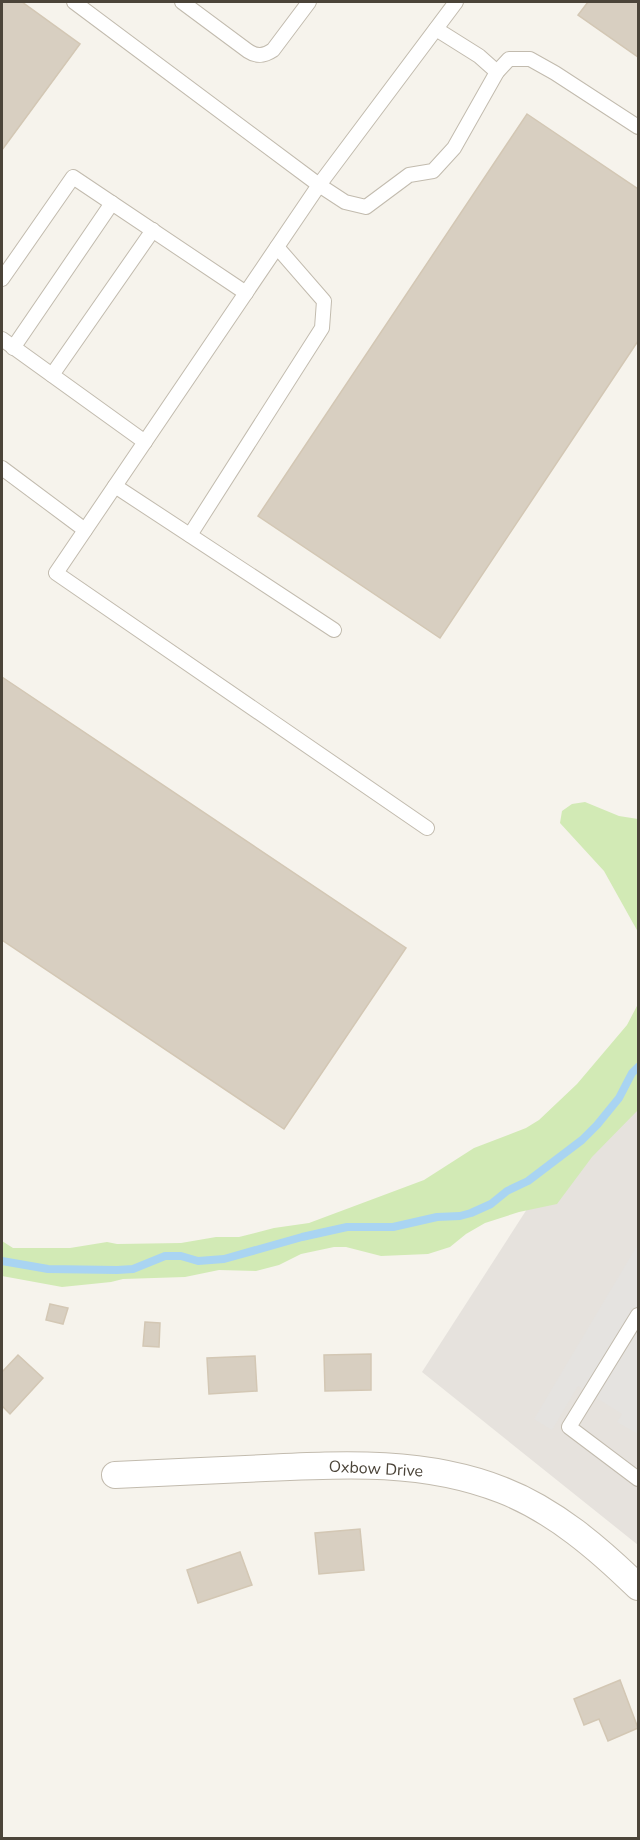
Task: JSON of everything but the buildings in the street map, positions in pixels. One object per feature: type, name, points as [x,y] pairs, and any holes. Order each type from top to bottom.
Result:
[{"type":"street","name":"Oxbow Drive","points":[[115,1475],[321,1465],[381,1465],[435,1471],[502,1490],[527,1502],[573,1531],[639,1587]]},
{"type":"lane","points":[[74,2],[319,185],[345,202],[366,207],[409,175],[433,171],[454,148],[497,72],[509,59],[530,59],[639,127]]},
{"type":"lane","points":[[182,2],[248,51],[259,56],[273,50],[309,2]]},
{"type":"lane","points":[[427,828],[56,573],[319,185],[456,2]]},
{"type":"lane","points":[[436,29],[479,56],[497,72]]},
{"type":"lane","points":[[2,279],[73,177],[246,293]]},
{"type":"lane","points":[[14,348],[112,203]]},
{"type":"lane","points":[[52,375],[153,230]]},
{"type":"lane","points":[[190,535],[322,328],[324,301],[277,247]]},
{"type":"lane","points":[[2,339],[145,442]]},
{"type":"lane","points":[[2,468],[85,530]]},
{"type":"lane","points":[[115,486],[334,630]]},
{"type":"lane","points":[[639,1315],[569,1427],[639,1479]]},
{"type":"shaded area","points":[[638,1037],[638,1545],[422,1372]]},
{"type":"shaded area","points":[[638,1244],[638,1434],[617,1422],[622,1414],[578,1386],[552,1430],[534,1419]]},
{"type":"green space","points":[[585,802],[619,816],[638,819],[638,932],[604,871],[560,823],[562,811],[572,804]]},
{"type":"green space","points":[[638,1004],[638,1110],[592,1157],[557,1204],[519,1212],[485,1223],[450,1247],[428,1254],[381,1256],[346,1247],[334,1247],[301,1254],[279,1265],[256,1271],[219,1270],[185,1277],[123,1279],[62,1287],[2,1276],[2,1241],[13,1248],[70,1248],[107,1242],[117,1244],[181,1243],[216,1237],[239,1237],[274,1228],[309,1223],[424,1180],[474,1148],[526,1128],[539,1120],[577,1084],[627,1025]]},
{"type":"waterway","points":[[2,1261],[48,1269],[133,1269],[165,1256],[181,1256],[198,1261],[224,1259],[347,1227],[393,1227],[437,1217],[471,1213],[491,1204],[507,1191],[528,1181],[582,1140],[619,1098],[632,1073],[638,1067]]}]
